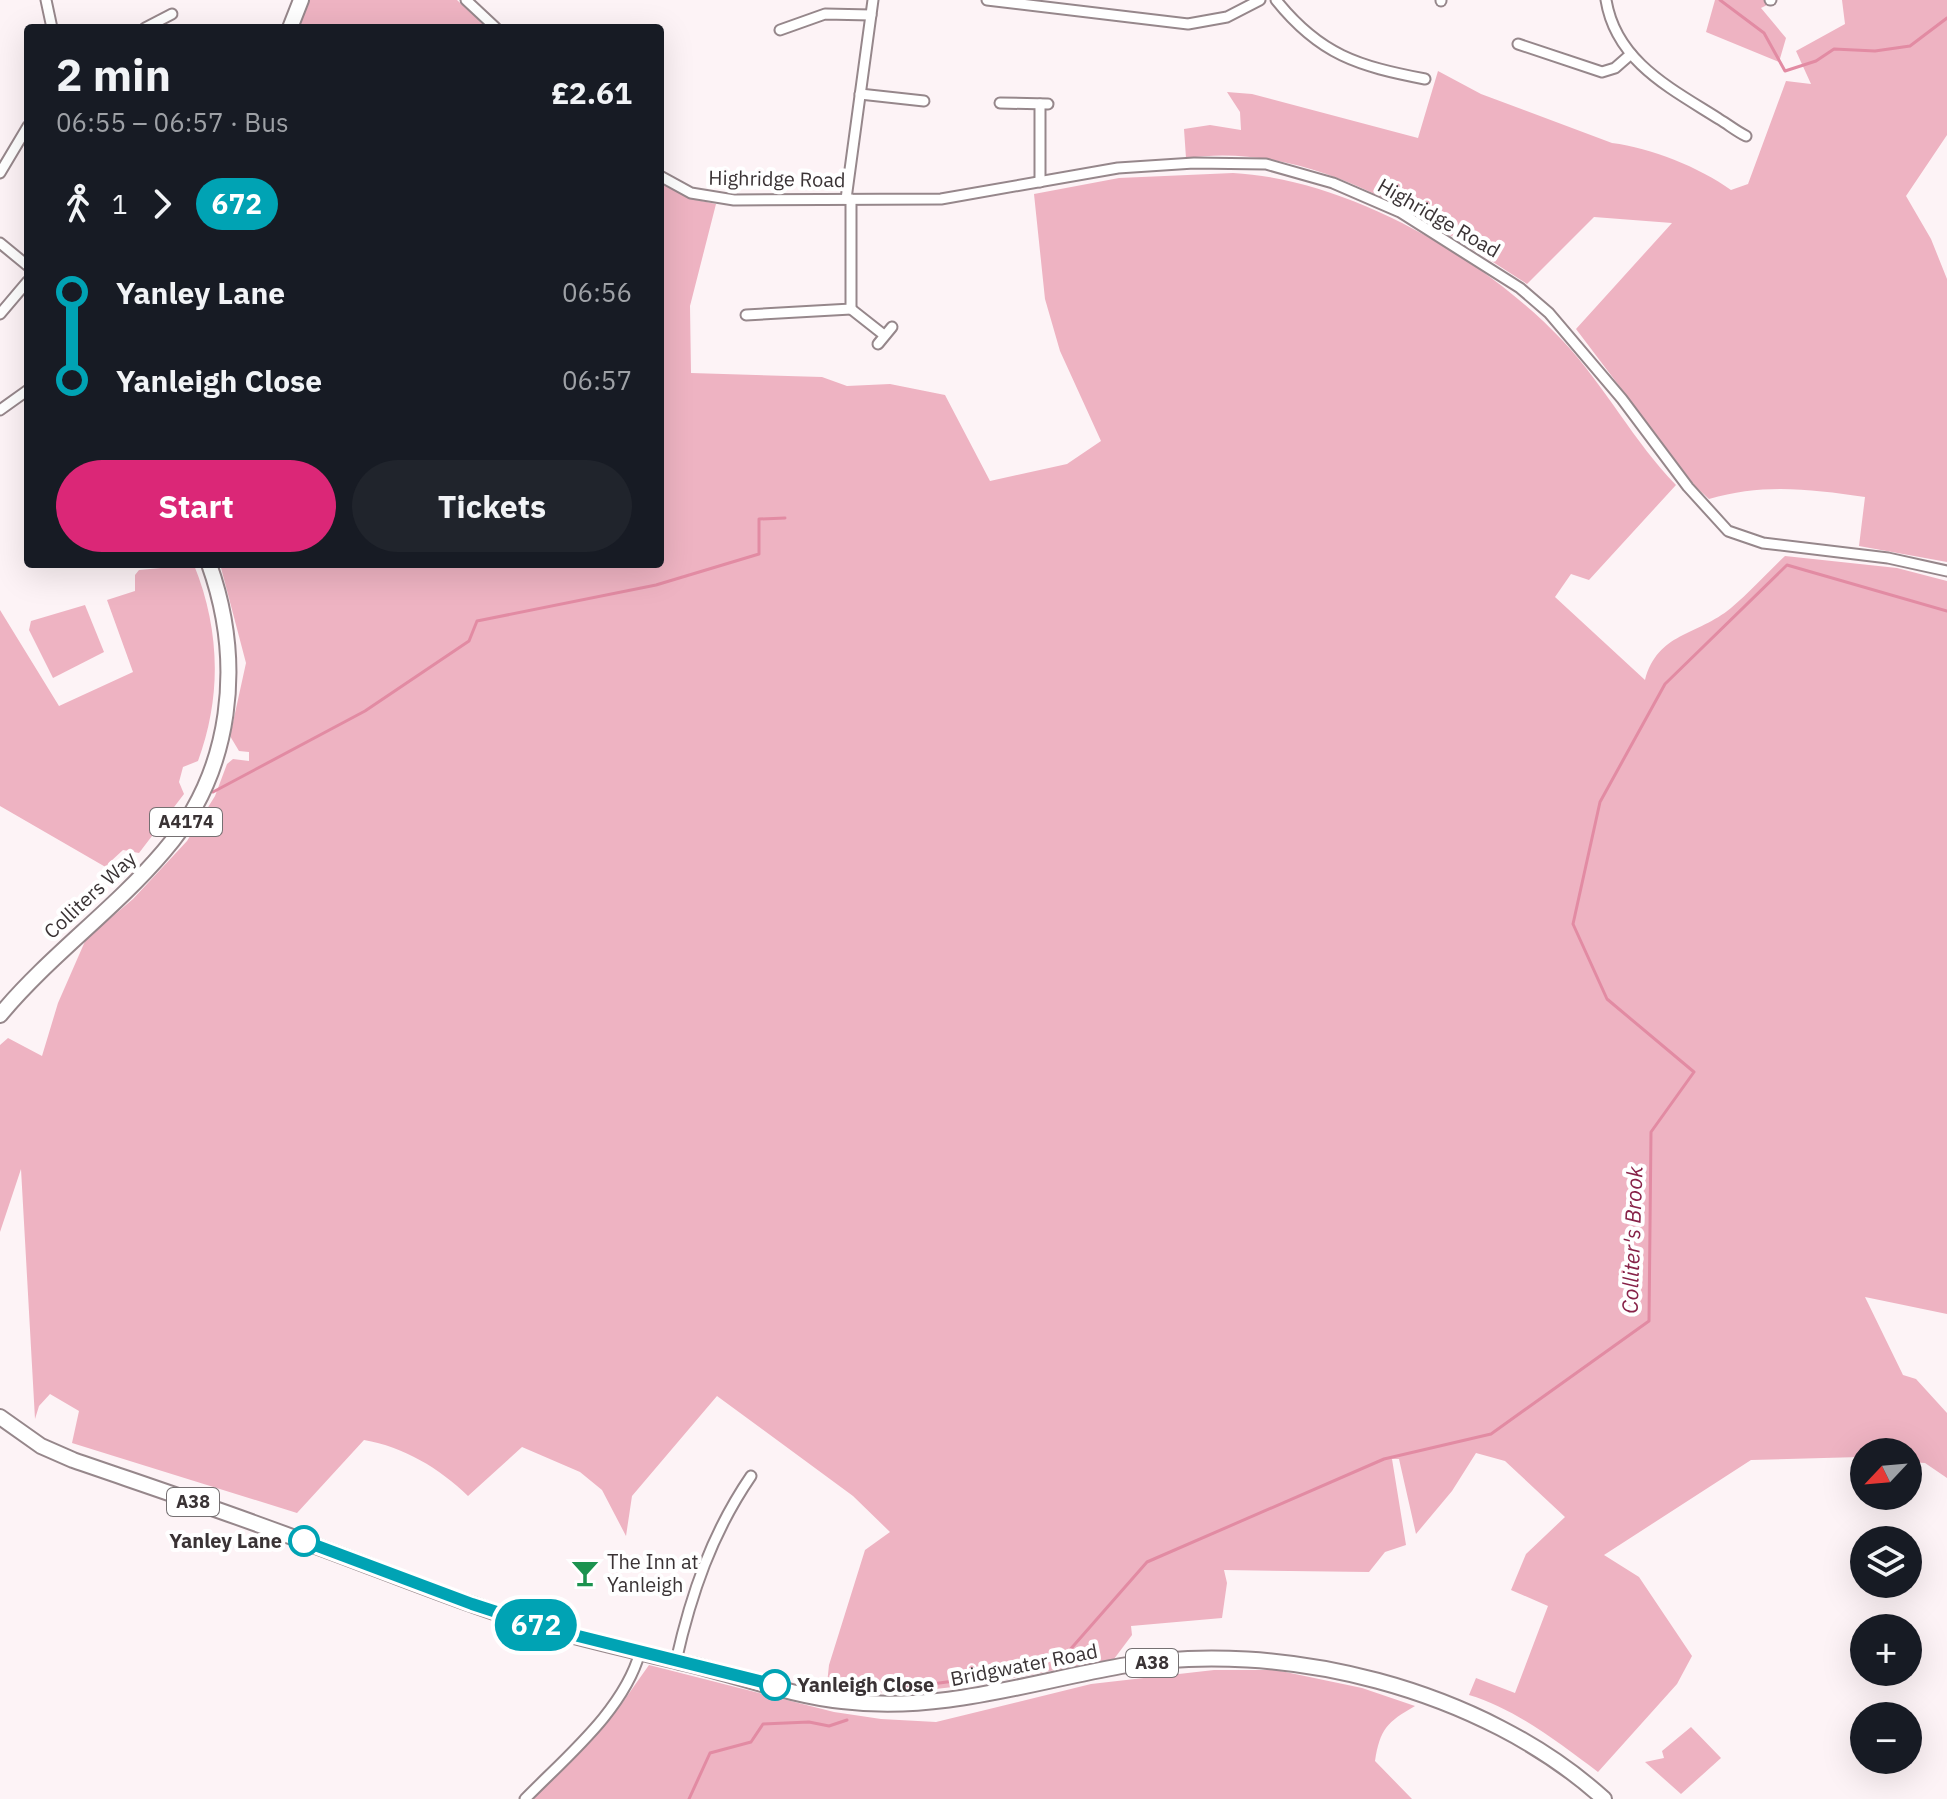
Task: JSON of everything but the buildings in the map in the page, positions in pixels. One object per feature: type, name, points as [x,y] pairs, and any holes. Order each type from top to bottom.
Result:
[{"type":"highway","points":[[292,24],[301,0]]},
{"type":"highway","name":"Colliters Way","points":[[0,1015],[49,961],[164,851],[206,785],[225,723],[230,678],[227,628],[210,568]]},
{"type":"highway","name":"Bridgwater Road","points":[[0,1417],[29,1438]]},
{"type":"highway","name":"Bridgwater Road","points":[[0,1425],[73,1460],[472,1604],[640,1652],[840,1701],[916,1704],[974,1698],[1124,1666],[1192,1659],[1273,1660],[1334,1670],[1394,1686],[1496,1725],[1578,1775],[1604,1799]]},
{"type":"street","points":[[46,0],[51,24]]},
{"type":"street","points":[[466,0],[492,24]]},
{"type":"street","points":[[851,309],[848,199],[873,0]]},
{"type":"street","points":[[987,0],[1188,24],[1227,17],[1260,0]]},
{"type":"street","points":[[1276,0],[1308,35],[1340,56],[1373,68],[1425,79]]},
{"type":"street","points":[[1606,0],[1614,27],[1631,54],[1673,93],[1746,136]]},
{"type":"street","points":[[153,24],[172,14]]},
{"type":"street","points":[[780,30],[825,14],[871,15]]},
{"type":"street","points":[[1518,44],[1595,72],[1609,71],[1631,54]]},
{"type":"street","points":[[860,94],[924,101]]},
{"type":"street","points":[[1000,103],[1044,104],[1040,182]]},
{"type":"street","points":[[0,173],[24,133]]},
{"type":"street","name":"Highridge Road","points":[[664,178],[707,198],[941,199],[1118,168],[1241,163],[1266,164],[1333,183],[1400,212],[1509,280],[1549,313],[1622,399],[1688,487],[1728,531],[1763,543],[1888,558],[1947,571]]},
{"type":"street","points":[[0,243],[24,263]]},
{"type":"street","points":[[0,314],[24,286]]},
{"type":"street","points":[[746,315],[851,309],[884,335]]},
{"type":"street","points":[[878,344],[892,327]]},
{"type":"street","points":[[0,410],[24,393]]},
{"type":"street","points":[[676,1661],[695,1586],[730,1506],[751,1476]]},
{"type":"street","points":[[525,1799],[616,1699],[634,1674],[640,1652]]},
{"type":"shaded area","points":[[308,0],[457,0],[483,24],[299,24]]},
{"type":"shaded area","points":[[1715,0],[1767,0],[1769,4],[1761,8],[1786,38],[1779,62],[1706,32]]},
{"type":"shaded area","points":[[1842,0],[1947,0],[1947,135],[1906,196],[1931,239],[1947,279],[1947,562],[1859,546],[1865,497],[1768,489],[1709,499],[1695,486],[1576,329],[1672,223],[1594,217],[1527,284],[1408,211],[1323,173],[1278,161],[1233,156],[1186,158],[1184,129],[1210,125],[1241,130],[1240,112],[1227,92],[1252,94],[1418,138],[1438,71],[1481,94],[1612,143],[1643,149],[1674,160],[1731,190],[1748,184],[1786,81],[1811,84],[1796,51],[1845,24]]},
{"type":"shaded area","points":[[1233,173],[1277,179],[1322,190],[1412,228],[1495,281],[1563,341],[1676,485],[1589,580],[1571,574],[1555,597],[1645,680],[1659,652],[1680,636],[1731,608],[1785,556],[1897,568],[1947,581],[1947,1314],[1865,1297],[1903,1375],[1916,1379],[1947,1413],[1947,1478],[1922,1463],[1922,1438],[1850,1438],[1850,1457],[1751,1460],[1604,1555],[1639,1577],[1692,1656],[1677,1684],[1598,1772],[1520,1718],[1469,1695],[1476,1678],[1515,1693],[1548,1606],[1511,1590],[1526,1554],[1565,1517],[1505,1461],[1476,1453],[1452,1491],[1416,1534],[1399,1459],[1392,1459],[1406,1545],[1385,1552],[1369,1572],[1224,1570],[1227,1583],[1222,1618],[1131,1626],[1132,1635],[1114,1659],[987,1683],[893,1694],[827,1684],[829,1665],[865,1550],[890,1532],[853,1496],[717,1396],[632,1496],[626,1536],[602,1490],[580,1472],[522,1447],[468,1496],[420,1460],[364,1440],[297,1513],[72,1443],[79,1411],[50,1394],[39,1406],[35,1419],[21,1169],[0,1232],[0,1045],[8,1038],[42,1056],[58,1003],[86,939],[133,899],[187,841],[215,796],[227,764],[233,759],[249,761],[249,752],[239,751],[230,736],[246,663],[221,568],[664,568],[664,184],[697,200],[716,204],[690,306],[691,373],[822,377],[847,386],[890,384],[945,395],[990,481],[1067,464],[1101,441],[1060,351],[1045,299],[1034,194],[1119,178]]},
{"type":"shaded area","points":[[195,568],[203,589],[213,638],[214,687],[206,737],[198,761],[183,767],[179,782],[184,794],[139,853],[123,850],[110,862],[109,869],[0,806],[0,610],[59,706],[133,672],[107,600],[135,591],[135,575],[139,570]]},
{"type":"shaded area","points":[[85,605],[104,652],[53,678],[29,630],[31,621]]},
{"type":"shaded area","points":[[649,1665],[834,1712],[936,1722],[1091,1684],[1214,1670],[1276,1670],[1362,1688],[1415,1706],[1386,1728],[1379,1741],[1375,1761],[1412,1799],[532,1799],[620,1706]]},
{"type":"shaded area","points":[[1691,1727],[1721,1758],[1681,1794],[1645,1762],[1664,1758],[1662,1751]]},
{"type":"waterway","points":[[1720,0],[1764,33],[1785,71],[1816,61],[1834,49],[1875,51],[1910,46],[1947,18]]},
{"type":"waterway","points":[[213,792],[365,711],[469,641],[477,621],[656,585],[759,554],[759,519],[785,518]]},
{"type":"waterway","name":"Colliter's Brook","points":[[859,1687],[925,1685],[1019,1672],[1068,1652],[1147,1562],[1384,1459],[1491,1434],[1649,1321],[1651,1132],[1694,1072],[1607,999],[1573,924],[1600,802],[1665,684],[1787,565],[1947,611]]},
{"type":"waterway","name":"Colliter's Brook","points":[[689,1799],[710,1753],[751,1742],[763,1724],[809,1722],[829,1726],[847,1720]]},
{"type":"bus line","name":"672","points":[[304,1541],[472,1604],[546,1628],[775,1685]]},
{"type":"place","name":"Yanley Lane","points":[[304,1541]]},
{"type":"place","name":"The Inn at Yanleigh","points":[[585,1573]]},
{"type":"place","name":"Yanleigh Close","points":[[775,1685]]}]
